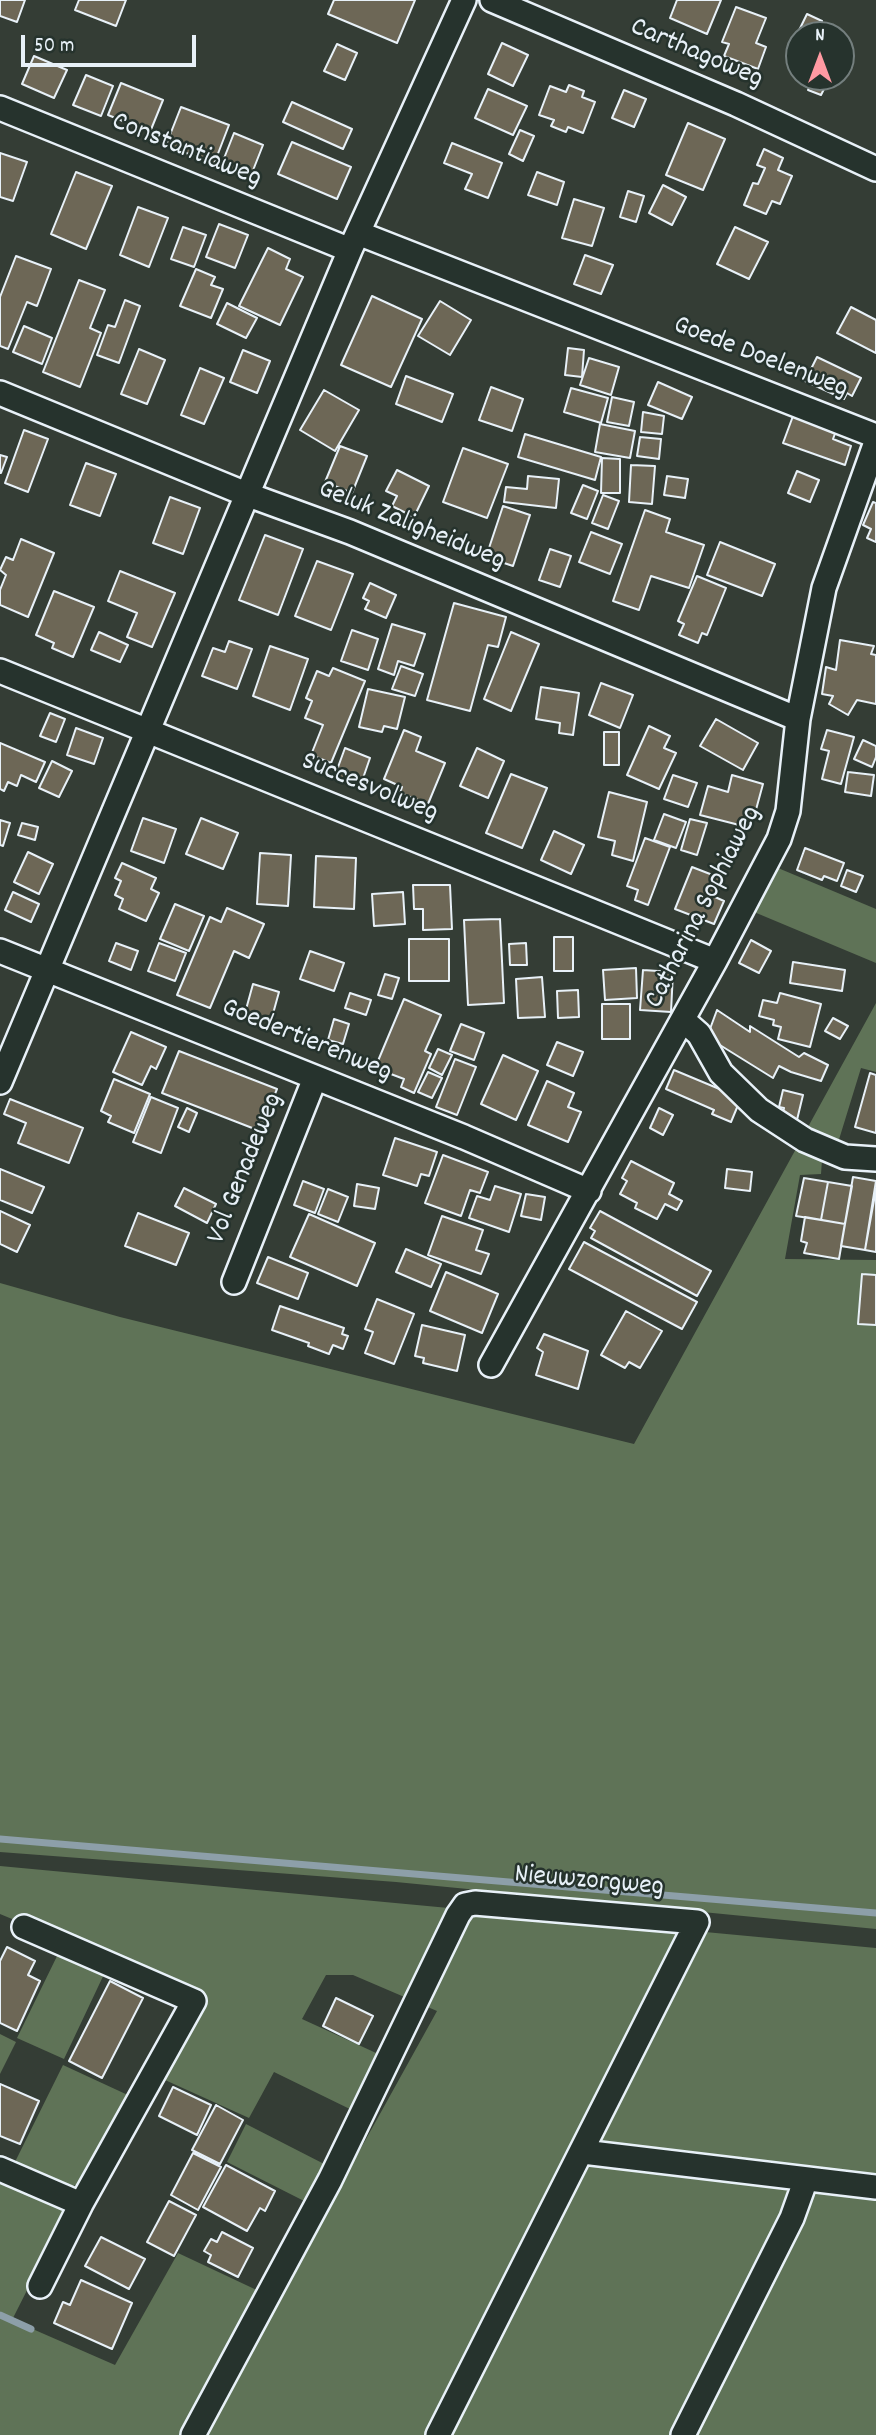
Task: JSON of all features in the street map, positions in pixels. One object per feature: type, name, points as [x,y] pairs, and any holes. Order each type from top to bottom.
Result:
[{"type":"street","points":[[0,1082],[354,242],[464,0]]},
{"type":"street","name":"Carthagoweg","points":[[492,0],[736,104],[876,169]]},
{"type":"street","name":"Constantiaweg","points":[[0,108],[354,242],[624,338]]},
{"type":"street","name":"Goede Doelenweg","points":[[624,338],[876,436]]},
{"type":"street","name":"Geluk Zaligheidweg","points":[[0,393],[246,494],[350,532],[798,719]]},
{"type":"street","name":"Catharina Sophiaweg","points":[[491,1365],[683,1020],[779,839],[788,811],[798,719],[824,588],[876,442]]},
{"type":"street","name":"Succesvolweg","points":[[0,671],[715,961]]},
{"type":"street","name":"Goedertierenweg","points":[[0,951],[464,1137],[589,1191]]},
{"type":"street","points":[[683,1020],[699,1034],[721,1073],[759,1110],[806,1140],[845,1157],[876,1159]]},
{"type":"street","name":"Vol Genadeweg","points":[[234,1282],[315,1078]]},
{"type":"street","name":"Nieuwzorgweg","points":[[193,2435],[330,2180],[465,1905],[475,1903],[697,1922],[583,2152]]},
{"type":"street","points":[[24,1927],[194,2001],[81,2204],[40,2286]]},
{"type":"street","points":[[438,2435],[583,2152],[876,2187]]},
{"type":"street","points":[[0,2169],[81,2204]]},
{"type":"street","points":[[683,2435],[792,2218],[806,2179]]},
{"type":"green space","points":[[778,868],[876,909],[876,963],[754,912]]},
{"type":"green space","points":[[876,1003],[876,1072],[861,1068],[837,1146],[823,1146],[821,1174],[800,1175],[785,1259],[876,1260],[876,1929],[396,1882],[0,1852],[0,1283],[120,1317],[634,1444]]},
{"type":"green space","points":[[0,1866],[876,1948],[876,2435],[202,2435],[437,2011],[353,1975],[326,1975],[302,2019],[387,2058],[358,2113],[274,2072],[249,2118],[165,2080],[205,1999],[0,1914]]},
{"type":"green space","points":[[60,1950],[106,1970],[64,2059],[17,2038]]},
{"type":"green space","points":[[0,2034],[16,2042],[0,2074]]},
{"type":"green space","points":[[63,2065],[130,2096],[85,2178],[78,2185],[63,2187],[12,2168]]},
{"type":"green space","points":[[246,2124],[330,2167],[310,2204],[227,2162]]},
{"type":"green space","points":[[0,2177],[58,2202],[63,2212],[63,2219],[12,2320],[115,2365],[178,2253],[263,2293],[185,2435],[0,2435]]},
{"type":"building","points":[[0,0],[25,0],[17,22],[0,16]]},
{"type":"building","points":[[79,0],[126,0],[116,26],[75,10]]},
{"type":"building","points":[[334,0],[415,0],[397,43],[328,14]]},
{"type":"building","points":[[677,0],[721,0],[707,34],[670,18]]},
{"type":"building","points":[[736,7],[766,18],[756,43],[766,47],[758,69],[724,56],[729,44],[722,42]]},
{"type":"building","points":[[807,14],[822,21],[804,21]]},
{"type":"building","points":[[502,43],[528,55],[513,86],[488,74]]},
{"type":"building","points":[[337,44],[357,53],[345,80],[324,71]]},
{"type":"building","points":[[34,56],[67,70],[54,98],[22,84]]},
{"type":"building","points":[[86,75],[113,86],[101,116],[73,105]]},
{"type":"building","points":[[121,83],[163,100],[150,132],[108,115]]},
{"type":"building","points":[[569,85],[584,91],[582,97],[595,102],[583,133],[568,127],[566,132],[551,126],[554,120],[539,115],[550,86],[566,92]]},
{"type":"building","points":[[488,89],[527,106],[513,135],[475,118]]},
{"type":"building","points":[[624,90],[646,99],[634,127],[612,118]]},
{"type":"building","points":[[292,102],[352,129],[343,149],[283,122]]},
{"type":"building","points":[[181,107],[229,125],[214,164],[166,145]]},
{"type":"building","points":[[688,123],[725,139],[703,190],[666,175]]},
{"type":"building","points":[[520,130],[534,136],[523,161],[509,154]]},
{"type":"building","points":[[234,133],[263,145],[250,178],[221,166]]},
{"type":"building","points":[[292,142],[351,167],[337,199],[278,174]]},
{"type":"building","points":[[452,143],[502,163],[488,198],[465,189],[472,174],[444,163]]},
{"type":"building","points":[[764,149],[783,158],[778,170],[792,176],[780,204],[772,201],[766,214],[744,205],[753,183],[758,184],[765,168],[757,165]]},
{"type":"building","points":[[0,153],[27,162],[13,201],[0,197]]},
{"type":"building","points":[[76,172],[112,186],[86,249],[51,234]]},
{"type":"building","points":[[537,172],[564,182],[557,205],[528,195]]},
{"type":"building","points":[[663,185],[686,197],[672,225],[649,213]]},
{"type":"building","points":[[628,191],[644,196],[636,222],[620,217]]},
{"type":"building","points":[[574,199],[604,208],[592,246],[562,238]]},
{"type":"building","points":[[138,207],[168,218],[149,267],[120,255]]},
{"type":"building","points":[[219,224],[248,235],[235,268],[206,257]]},
{"type":"building","points":[[183,227],[206,235],[194,267],[171,259]]},
{"type":"building","points":[[735,227],[768,242],[749,279],[717,264]]},
{"type":"building","points":[[268,248],[290,259],[286,269],[303,277],[280,325],[239,306]]},
{"type":"building","points":[[585,255],[613,265],[601,294],[574,284]]},
{"type":"building","points":[[16,256],[51,269],[37,306],[27,302],[8,349],[0,346],[0,297]]},
{"type":"building","points":[[196,269],[215,277],[211,285],[223,289],[211,318],[180,306]]},
{"type":"building","points":[[79,280],[105,290],[90,328],[101,333],[80,387],[43,372]]},
{"type":"building","points":[[372,296],[422,319],[391,387],[341,365]]},
{"type":"building","points":[[125,300],[140,306],[119,363],[97,355],[108,325],[115,327]]},
{"type":"building","points":[[440,301],[471,320],[450,355],[418,336]]},
{"type":"building","points":[[227,303],[257,318],[246,338],[217,324]]},
{"type":"building","points":[[851,307],[876,320],[876,353],[837,333]]},
{"type":"building","points":[[24,326],[52,338],[42,364],[13,352]]},
{"type":"building","points":[[568,348],[584,350],[582,377],[565,375]]},
{"type":"building","points":[[139,349],[165,360],[147,404],[121,394]]},
{"type":"building","points":[[243,350],[270,361],[257,393],[230,382]]},
{"type":"building","points":[[817,357],[861,378],[852,396],[847,393],[844,399],[805,381]]},
{"type":"building","points":[[589,358],[619,367],[611,395],[580,385]]},
{"type":"building","points":[[200,368],[224,378],[204,424],[181,415]]},
{"type":"building","points":[[406,376],[453,394],[442,422],[396,404]]},
{"type":"building","points":[[658,382],[692,397],[682,419],[648,405]]},
{"type":"building","points":[[491,387],[523,399],[512,431],[479,420]]},
{"type":"building","points":[[571,388],[608,398],[601,423],[564,412]]},
{"type":"building","points":[[324,390],[359,410],[335,451],[300,430]]},
{"type":"building","points":[[612,397],[634,402],[629,426],[607,422]]},
{"type":"building","points":[[643,412],[664,416],[662,434],[641,432]]},
{"type":"building","points":[[793,416],[836,431],[833,439],[851,446],[845,465],[783,443]]},
{"type":"building","points":[[600,424],[635,431],[630,458],[595,452]]},
{"type":"building","points":[[24,430],[48,439],[28,492],[5,483]]},
{"type":"building","points":[[525,434],[601,457],[595,480],[518,457]]},
{"type":"building","points":[[640,437],[661,439],[659,459],[637,456]]},
{"type":"building","points":[[340,446],[367,456],[352,493],[325,482]]},
{"type":"building","points":[[463,448],[508,464],[487,518],[443,502]]},
{"type":"building","points":[[0,455],[7,457],[1,473],[0,473]]},
{"type":"building","points":[[602,458],[620,459],[620,493],[601,493]]},
{"type":"building","points":[[86,463],[116,474],[100,516],[70,505]]},
{"type":"building","points":[[631,465],[655,466],[652,504],[629,502]]},
{"type":"building","points":[[397,470],[429,486],[414,517],[392,506],[397,496],[386,491]]},
{"type":"building","points":[[797,471],[819,480],[810,502],[788,493]]},
{"type":"building","points":[[528,476],[559,479],[556,508],[504,502],[506,487],[527,489]]},
{"type":"building","points":[[667,476],[688,479],[685,498],[664,495]]},
{"type":"building","points":[[583,485],[598,491],[587,519],[571,513]]},
{"type":"building","points":[[603,495],[619,501],[608,529],[592,523]]},
{"type":"building","points":[[170,497],[200,508],[183,554],[153,543]]},
{"type":"building","points":[[873,502],[876,503],[876,542],[867,538],[871,529],[863,525]]},
{"type":"building","points":[[503,506],[530,515],[513,566],[486,557]]},
{"type":"building","points":[[645,510],[670,519],[666,532],[704,545],[689,588],[651,576],[639,610],[613,601]]},
{"type":"building","points":[[591,532],[622,544],[610,574],[579,562]]},
{"type":"building","points":[[265,535],[303,549],[278,615],[239,600]]},
{"type":"building","points":[[21,539],[54,553],[28,617],[0,605],[0,590],[6,575],[0,570],[6,557],[13,560]]},
{"type":"building","points":[[720,542],[775,564],[762,596],[707,575]]},
{"type":"building","points":[[550,549],[571,556],[560,587],[539,580]]},
{"type":"building","points":[[317,561],[353,574],[331,630],[295,616]]},
{"type":"building","points":[[120,571],[175,593],[152,647],[127,637],[137,613],[108,601]]},
{"type":"building","points":[[697,576],[726,588],[707,635],[702,633],[698,643],[679,635],[684,624],[678,621]]},
{"type":"building","points":[[370,583],[396,595],[386,618],[365,609],[369,601],[363,598]]},
{"type":"building","points":[[54,591],[94,607],[73,657],[52,648],[54,643],[36,635]]},
{"type":"building","points":[[454,603],[506,617],[498,647],[488,645],[470,711],[427,700]]},
{"type":"building","points":[[392,624],[425,634],[414,666],[398,661],[394,675],[378,669]]},
{"type":"building","points":[[352,630],[378,639],[368,670],[341,661]]},
{"type":"building","points":[[99,632],[128,645],[120,662],[91,650]]},
{"type":"building","points":[[511,632],[539,644],[511,711],[484,699]]},
{"type":"building","points":[[840,640],[874,646],[871,654],[876,655],[876,704],[857,700],[848,715],[829,704],[833,696],[822,694],[826,667],[836,670]]},
{"type":"building","points":[[229,641],[252,649],[237,689],[202,676],[213,648],[225,652]]},
{"type":"building","points":[[270,646],[308,659],[290,710],[253,696]]},
{"type":"building","points":[[401,666],[423,674],[415,696],[392,689]]},
{"type":"building","points":[[333,668],[365,681],[331,763],[311,755],[323,725],[305,718],[312,701],[306,698],[317,671],[329,676]]},
{"type":"building","points":[[601,683],[633,695],[620,728],[589,715]]},
{"type":"building","points":[[541,687],[579,693],[573,735],[559,733],[560,723],[536,719]]},
{"type":"building","points":[[368,689],[405,697],[397,729],[384,726],[382,732],[359,727]]},
{"type":"building","points":[[50,713],[65,719],[56,742],[40,736]]},
{"type":"building","points":[[716,719],[758,743],[743,770],[700,746]]},
{"type":"building","points":[[649,726],[670,736],[664,748],[676,753],[659,789],[627,775]]},
{"type":"building","points":[[76,728],[103,738],[94,764],[67,755]]},
{"type":"building","points":[[404,730],[421,737],[416,751],[445,763],[428,804],[400,793],[402,787],[384,779]]},
{"type":"building","points":[[827,730],[854,737],[841,784],[822,779],[829,751],[821,749]]},
{"type":"building","points":[[604,732],[619,732],[619,765],[604,765]]},
{"type":"building","points":[[863,740],[876,746],[872,767],[854,759]]},
{"type":"building","points":[[0,743],[45,762],[36,782],[21,775],[17,786],[8,782],[4,791],[0,789]]},
{"type":"building","points":[[345,748],[370,758],[360,787],[334,778]]},
{"type":"building","points":[[477,748],[504,761],[488,798],[460,786]]},
{"type":"building","points":[[52,761],[72,771],[59,797],[39,788]]},
{"type":"building","points":[[848,772],[874,775],[871,796],[845,792]]},
{"type":"building","points":[[511,774],[547,788],[522,848],[486,833]]},
{"type":"building","points":[[673,775],[697,783],[688,807],[664,799]]},
{"type":"building","points":[[732,775],[763,784],[751,828],[700,815],[708,786],[728,792]]},
{"type":"building","points":[[609,792],[647,802],[633,861],[612,855],[615,841],[598,837]]},
{"type":"building","points":[[664,814],[686,822],[676,848],[654,840]]},
{"type":"building","points":[[143,818],[176,829],[164,863],[131,851]]},
{"type":"building","points":[[201,818],[238,833],[223,869],[186,854]]},
{"type":"building","points":[[690,819],[707,823],[697,855],[681,850]]},
{"type":"building","points":[[0,820],[10,823],[3,846],[0,845]]},
{"type":"building","points":[[22,823],[38,827],[35,840],[18,835]]},
{"type":"building","points":[[554,831],[584,845],[571,874],[541,860]]},
{"type":"building","points":[[645,838],[670,847],[648,905],[635,900],[638,890],[627,886]]},
{"type":"building","points":[[805,848],[844,863],[837,881],[824,876],[822,880],[797,870]]},
{"type":"building","points":[[28,852],[53,864],[39,894],[14,882]]},
{"type":"building","points":[[260,853],[291,855],[288,906],[257,904]]},
{"type":"building","points":[[316,856],[356,858],[354,909],[314,907]]},
{"type":"building","points":[[122,863],[156,878],[151,889],[159,893],[146,921],[119,909],[123,899],[115,895],[121,881],[115,878]]},
{"type":"building","points":[[692,867],[723,879],[715,897],[724,901],[714,924],[675,909]]},
{"type":"building","points":[[847,870],[863,876],[856,892],[841,886]]},
{"type":"building","points":[[413,885],[450,885],[452,929],[423,930],[423,909],[414,909]]},
{"type":"building","points":[[13,892],[39,904],[31,922],[5,910]]},
{"type":"building","points":[[403,892],[405,924],[374,926],[372,894]]},
{"type":"building","points":[[175,904],[204,916],[189,951],[160,939]]},
{"type":"building","points":[[227,908],[264,924],[249,958],[234,951],[210,1008],[177,995],[210,917],[221,922]]},
{"type":"building","points":[[500,919],[504,1003],[468,1005],[464,920]]},
{"type":"building","points":[[554,937],[573,937],[573,971],[554,971]]},
{"type":"building","points":[[409,939],[449,939],[449,981],[409,981]]},
{"type":"building","points":[[751,940],[771,951],[759,973],[739,963]]},
{"type":"building","points":[[116,943],[138,951],[131,970],[109,961]]},
{"type":"building","points":[[159,943],[186,953],[175,981],[148,971]]},
{"type":"building","points":[[526,943],[527,965],[510,965],[509,944]]},
{"type":"building","points":[[310,951],[344,963],[334,991],[300,979]]},
{"type":"building","points":[[793,962],[845,970],[842,991],[790,983]]},
{"type":"building","points":[[636,968],[637,998],[605,1000],[603,970]]},
{"type":"building","points":[[643,970],[673,972],[671,1012],[640,1010]]},
{"type":"building","points":[[385,974],[399,978],[392,999],[378,995]]},
{"type":"building","points":[[542,977],[545,1017],[518,1018],[516,979]]},
{"type":"building","points":[[253,984],[279,992],[271,1021],[245,1013]]},
{"type":"building","points":[[578,990],[579,1017],[558,1018],[557,991]]},
{"type":"building","points":[[350,993],[371,1000],[366,1015],[345,1008]]},
{"type":"building","points":[[780,993],[821,1004],[810,1047],[778,1039],[781,1027],[773,1025],[774,1020],[759,1016],[763,1000],[777,1003]]},
{"type":"building","points":[[404,999],[441,1015],[425,1051],[431,1054],[414,1093],[401,1087],[404,1079],[375,1068]]},
{"type":"building","points":[[602,1004],[630,1004],[630,1039],[602,1039]]},
{"type":"building","points":[[717,1010],[750,1032],[750,1026],[799,1057],[804,1053],[828,1065],[821,1081],[779,1066],[773,1078],[707,1037]]},
{"type":"building","points":[[833,1018],[848,1026],[840,1039],[825,1031]]},
{"type":"building","points":[[334,1019],[349,1024],[343,1044],[328,1040]]},
{"type":"building","points":[[461,1024],[484,1033],[474,1060],[450,1051]]},
{"type":"building","points":[[131,1032],[166,1047],[156,1069],[151,1066],[142,1085],[113,1072]]},
{"type":"building","points":[[557,1042],[583,1052],[573,1076],[547,1065]]},
{"type":"building","points":[[438,1049],[452,1055],[442,1075],[429,1068]]},
{"type":"building","points":[[179,1051],[277,1089],[260,1131],[162,1093]]},
{"type":"building","points":[[503,1055],[538,1071],[516,1120],[481,1104]]},
{"type":"building","points":[[455,1059],[476,1067],[457,1115],[436,1107]]},
{"type":"building","points":[[674,1070],[741,1098],[731,1122],[712,1114],[714,1110],[666,1089]]},
{"type":"building","points":[[428,1072],[442,1078],[432,1098],[418,1092]]},
{"type":"building","points":[[870,1073],[876,1075],[876,1133],[855,1127]]},
{"type":"building","points":[[114,1079],[150,1094],[134,1133],[108,1122],[111,1116],[101,1111]]},
{"type":"building","points":[[547,1081],[574,1093],[568,1107],[581,1112],[568,1142],[528,1125]]},
{"type":"building","points":[[783,1090],[803,1095],[796,1124],[781,1120],[784,1108],[779,1107]]},
{"type":"building","points":[[151,1097],[178,1108],[161,1153],[133,1142]]},
{"type":"building","points":[[10,1099],[83,1128],[69,1163],[18,1143],[26,1123],[4,1114]]},
{"type":"building","points":[[187,1108],[197,1113],[189,1132],[178,1127]]},
{"type":"building","points":[[659,1108],[673,1115],[663,1135],[650,1128]]},
{"type":"building","points":[[395,1138],[437,1152],[429,1176],[421,1174],[417,1186],[383,1175]]},
{"type":"building","points":[[443,1155],[488,1172],[480,1193],[470,1190],[461,1216],[425,1203]]},
{"type":"building","points":[[631,1161],[674,1183],[669,1194],[682,1201],[677,1210],[665,1204],[657,1219],[635,1208],[637,1203],[620,1194],[627,1181],[622,1178]]},
{"type":"building","points":[[0,1169],[44,1187],[32,1213],[0,1200]]},
{"type":"building","points":[[727,1169],[752,1172],[750,1191],[725,1188]]},
{"type":"building","points":[[853,1177],[876,1181],[865,1250],[841,1246]]},
{"type":"building","points":[[804,1178],[828,1182],[821,1220],[796,1216]]},
{"type":"building","points":[[303,1181],[324,1189],[315,1213],[294,1205]]},
{"type":"building","points":[[828,1182],[852,1186],[845,1224],[821,1220]]},
{"type":"building","points":[[357,1184],[379,1188],[375,1209],[354,1206]]},
{"type":"building","points":[[495,1186],[521,1194],[509,1232],[469,1218],[477,1196],[490,1200]]},
{"type":"building","points":[[184,1188],[216,1204],[207,1223],[175,1206]]},
{"type":"building","points":[[328,1189],[348,1197],[338,1222],[318,1214]]},
{"type":"building","points":[[876,1189],[876,1252],[865,1250]]},
{"type":"building","points":[[526,1194],[545,1197],[541,1220],[521,1216]]},
{"type":"building","points":[[0,1211],[30,1225],[17,1252],[0,1244]]},
{"type":"building","points":[[600,1211],[711,1271],[697,1296],[591,1238],[595,1231],[590,1228]]},
{"type":"building","points":[[138,1213],[189,1233],[176,1265],[125,1246]]},
{"type":"building","points":[[309,1214],[375,1243],[357,1286],[290,1257]]},
{"type":"building","points":[[442,1216],[483,1230],[476,1250],[489,1254],[481,1274],[428,1255]]},
{"type":"building","points":[[805,1217],[845,1224],[839,1259],[804,1253],[807,1243],[801,1241]]},
{"type":"building","points":[[584,1242],[697,1302],[682,1329],[569,1269]]},
{"type":"building","points":[[406,1249],[441,1264],[431,1287],[396,1272]]},
{"type":"building","points":[[268,1257],[308,1273],[298,1299],[257,1283]]},
{"type":"building","points":[[446,1272],[498,1294],[482,1333],[430,1311]]},
{"type":"building","points":[[862,1274],[876,1275],[876,1325],[858,1324]]},
{"type":"building","points":[[377,1299],[414,1314],[394,1364],[365,1353],[373,1332],[365,1329]]},
{"type":"building","points":[[280,1306],[344,1328],[342,1334],[348,1336],[343,1349],[333,1345],[329,1354],[308,1346],[309,1343],[272,1330]]},
{"type":"building","points":[[626,1311],[662,1331],[640,1368],[629,1362],[625,1368],[601,1355]]},
{"type":"building","points":[[422,1325],[465,1335],[457,1371],[423,1363],[424,1358],[415,1356]]},
{"type":"building","points":[[544,1334],[588,1351],[578,1389],[536,1375],[543,1352],[537,1348]]},
{"type":"building","points":[[7,1947],[35,1961],[28,1975],[40,1981],[17,2031],[0,2023],[0,1961]]},
{"type":"building","points":[[110,1981],[143,1998],[102,2078],[69,2061]]},
{"type":"building","points":[[336,1998],[373,2016],[359,2044],[323,2026]]},
{"type":"building","points":[[0,2084],[39,2101],[20,2144],[0,2136]]},
{"type":"building","points":[[173,2087],[211,2105],[197,2135],[159,2116]]},
{"type":"building","points":[[216,2105],[243,2120],[220,2164],[192,2150]]},
{"type":"building","points":[[193,2153],[221,2167],[198,2210],[171,2195]]},
{"type":"building","points":[[226,2165],[275,2191],[265,2211],[260,2208],[247,2231],[203,2207]]},
{"type":"building","points":[[169,2201],[196,2215],[174,2256],[147,2242]]},
{"type":"building","points":[[222,2232],[253,2248],[238,2277],[208,2262],[211,2255],[204,2251],[211,2239],[217,2242]]},
{"type":"building","points":[[101,2237],[145,2259],[129,2289],[85,2266]]},
{"type":"building","points":[[81,2280],[132,2303],[112,2349],[54,2323],[63,2302],[70,2305]]},
{"type":"waterway","points":[[0,1839],[876,1913]]},
{"type":"waterway","points":[[0,2315],[31,2329]]}]
